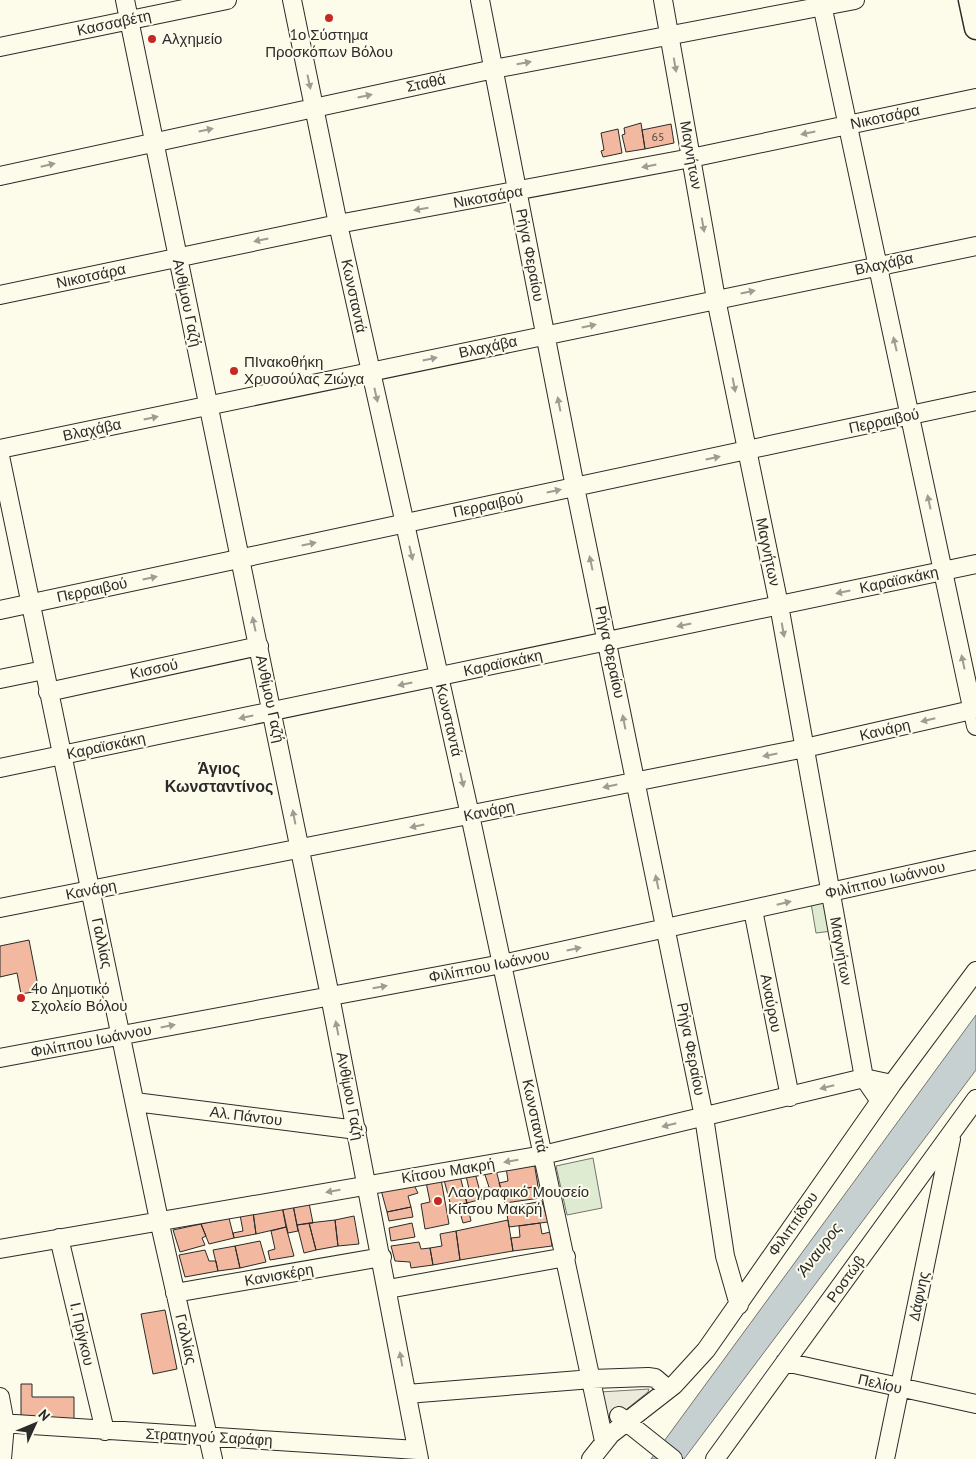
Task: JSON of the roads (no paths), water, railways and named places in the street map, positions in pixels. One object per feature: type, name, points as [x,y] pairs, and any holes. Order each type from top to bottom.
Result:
[{"type":"main road","points":[[970,0],[976,28]]},
{"type":"street","name":"Ανθίμου Γαζή","points":[[126,0],[208,406],[301,850],[382,1257],[418,1454]]},
{"type":"street","name":"Κασσαβέτη","points":[[0,47],[227,0]]},
{"type":"street","name":"Κωνσταντά","points":[[292,0],[338,224],[470,815],[604,1441]]},
{"type":"street","name":"Ρήγα Φεραίου","points":[[480,0],[575,487],[704,1117],[725,1256],[739,1305]]},
{"type":"street","name":"Μαγνήτων","points":[[663,0],[716,299],[779,605],[864,1078],[880,1101]]},
{"type":"street","name":"Σταθά","points":[[0,176],[494,69],[670,37],[821,3],[855,0]]},
{"type":"street","points":[[821,3],[975,715]]},
{"type":"street","name":"Νικοτσάρα","points":[[0,294],[338,224],[691,158],[976,98]]},
{"type":"street","name":"Βλαχάβα","points":[[0,448],[976,246]]},
{"type":"street","name":"Περραιβού","points":[[0,610],[976,401]]},
{"type":"street","name":"Γαλλίας","points":[[0,456],[159,1220],[213,1459]]},
{"type":"street","name":"Καραϊσκάκη","points":[[0,768],[976,564]]},
{"type":"street","name":"Κισσού","points":[[48,692],[259,646]]},
{"type":"street","points":[[0,679],[44,670]]},
{"type":"street","name":"Κανάρη","points":[[0,908],[301,850],[636,781],[975,715]]},
{"type":"street","name":"Φιλίππου Ιωάννου","points":[[0,1058],[502,964],[976,860]]},
{"type":"street","name":"Αναύρου","points":[[753,910],[790,1097]]},
{"type":"street","name":"Φιλιππίδου","points":[[591,1459],[604,1441],[668,1389],[706,1350],[892,1084],[976,971]]},
{"type":"street","name":"Κίτσου Μακρή","points":[[0,1249],[159,1220],[544,1155],[864,1078],[892,1084]]},
{"type":"street","name":"Ροστώβ","points":[[715,1459],[952,1133],[969,1121],[976,1099]]},
{"type":"street","name":"Αλ. Πάντου","points":[[134,1102],[357,1130]]},
{"type":"street","name":"Δάφνης","points":[[885,1459],[952,1133]]},
{"type":"street","name":"Ι. Πρίγκου","points":[[59,1238],[105,1431]]},
{"type":"street","name":"Κανισκέρη","points":[[175,1293],[382,1257]]},
{"type":"street","points":[[388,1289],[566,1257]]},
{"type":"street","name":"Πελίου","points":[[785,1362],[976,1404]]},
{"type":"street","points":[[407,1394],[592,1379],[648,1377],[659,1380],[668,1389]]},
{"type":"street","points":[[0,1397],[3,1423],[2,1459]]},
{"type":"street","points":[[628,1422],[673,1459]]},
{"type":"street","name":"Στρατηγού Σαράφη","points":[[3,1423],[105,1431],[208,1436],[418,1454]]},
{"type":"water","name":"Άναυρος","points":[[976,1015],[976,1070],[684,1459],[651,1459]]},
{"type":"place","name":"1ο Σύστημα Προσκόπων Βόλου","points":[[329,18]]},
{"type":"place","name":"Αλχημείο","points":[[152,39]]},
{"type":"place","name":"ΠΙνακοθήκη Χρυσούλας Ζιώγα","points":[[234,371]]},
{"type":"place","name":"4ο Δημοτικό Σχολείο Βόλου","points":[[21,998]]},
{"type":"place","name":"Λαογραφικό Μουσείο Κίτσου Μακρή","points":[[438,1201]]},
{"type":"district","name":"Άγιος Κωνσταντίνος","points":[[219,777]]}]
